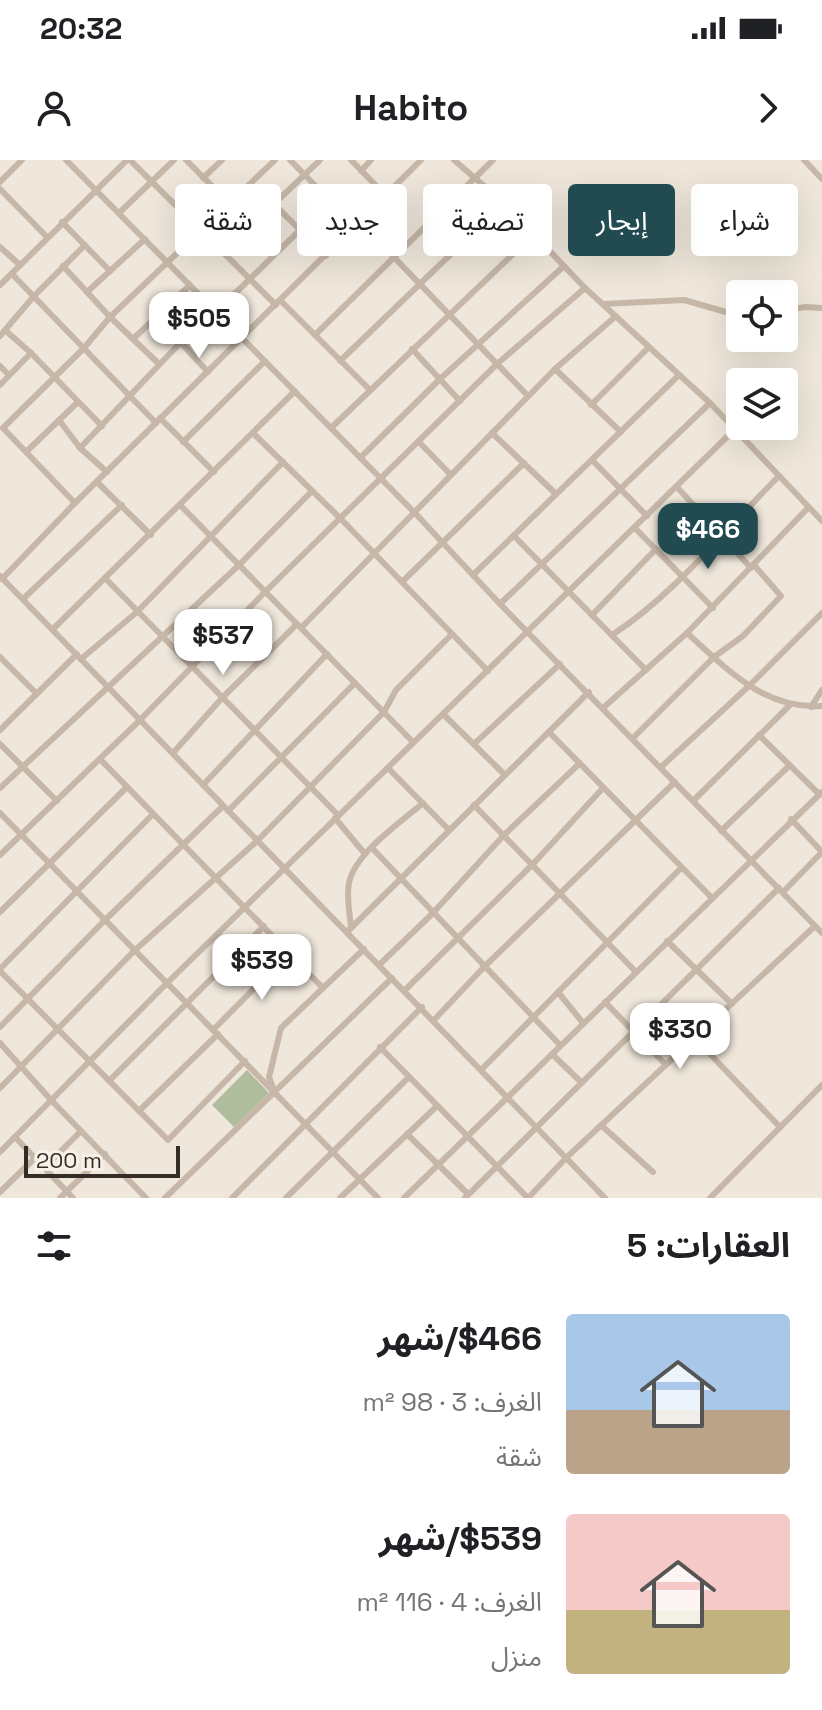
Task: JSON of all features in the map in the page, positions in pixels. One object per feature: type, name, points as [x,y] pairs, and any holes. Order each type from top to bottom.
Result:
[{"type":"street","points":[[0,182],[22,160]]},
{"type":"street","points":[[0,285],[128,160],[175,205]]},
{"type":"street","points":[[119,213],[174,160]]},
{"type":"street","points":[[186,160],[209,184]]},
{"type":"street","points":[[203,178],[222,160]]},
{"type":"street","points":[[250,184],[275,160]]},
{"type":"street","points":[[290,160],[315,184]]},
{"type":"street","points":[[281,197],[320,160]]},
{"type":"street","points":[[351,160],[374,184]]},
{"type":"street","points":[[361,171],[371,160]]},
{"type":"street","points":[[398,184],[421,160]]},
{"type":"street","points":[[454,160],[480,184]]},
{"type":"street","points":[[407,243],[493,160]]},
{"type":"street","points":[[804,160],[822,179]]},
{"type":"street","points":[[71,162],[822,933]]},
{"type":"street","points":[[0,189],[47,237]]},
{"type":"street","points":[[281,211],[297,227]]},
{"type":"street","points":[[62,222],[110,271]]},
{"type":"street","points":[[281,247],[297,233]]},
{"type":"street","points":[[87,292],[145,239]]},
{"type":"street","points":[[85,245],[34,296],[3,334],[31,353],[102,426]]},
{"type":"street","points":[[0,247],[20,265]]},
{"type":"street","points":[[552,253],[726,421]]},
{"type":"street","points":[[75,503],[1,428],[175,255]]},
{"type":"street","points":[[227,256],[315,335],[370,390]]},
{"type":"street","points":[[217,311],[272,256]]},
{"type":"street","points":[[326,256],[1,579],[284,869],[349,930],[379,965],[567,1157],[600,1196]]},
{"type":"street","points":[[315,335],[394,256],[528,396]]},
{"type":"street","points":[[340,361],[448,256]]},
{"type":"street","points":[[331,428],[511,256]]},
{"type":"street","points":[[63,266],[159,364]]},
{"type":"street","points":[[360,458],[440,379],[564,266]]},
{"type":"street","points":[[12,274],[131,396],[214,472]]},
{"type":"street","points":[[133,339],[190,285]]},
{"type":"street","points":[[0,855],[497,364],[585,288]]},
{"type":"street","points":[[603,304],[684,300],[726,312]]},
{"type":"street","points":[[798,308],[822,308]]},
{"type":"street","points":[[173,753],[222,698],[375,554],[555,369],[616,316]]},
{"type":"street","points":[[157,317],[208,372]]},
{"type":"street","points":[[80,448],[180,343]]},
{"type":"street","points":[[591,405],[649,347]]},
{"type":"street","points":[[412,349],[460,401]]},
{"type":"street","points":[[0,385],[31,353]]},
{"type":"street","points":[[183,442],[265,361]]},
{"type":"street","points":[[0,366],[9,375]]},
{"type":"street","points":[[555,369],[621,432]]},
{"type":"street","points":[[473,575],[679,375]]},
{"type":"street","points":[[53,629],[295,391]]},
{"type":"street","points":[[27,451],[78,402]]},
{"type":"street","points":[[500,604],[710,403]]},
{"type":"street","points":[[59,420],[80,448],[107,472]]},
{"type":"street","points":[[253,433],[488,671]]},
{"type":"street","points":[[492,433],[556,494]]},
{"type":"street","points":[[0,1152],[244,907],[726,438]]},
{"type":"street","points":[[744,440],[822,521]]},
{"type":"street","points":[[419,442],[451,475]]},
{"type":"street","points":[[592,460],[647,516]]},
{"type":"street","points":[[0,730],[79,656],[137,612],[283,462]]},
{"type":"street","points":[[402,582],[524,463]]},
{"type":"street","points":[[612,635],[643,615],[684,576],[779,476]]},
{"type":"street","points":[[97,482],[151,535]]},
{"type":"street","points":[[633,738],[714,657],[743,636],[781,596],[677,487]]},
{"type":"street","points":[[0,788],[239,565],[312,491]]},
{"type":"street","points":[[23,599],[122,505]]},
{"type":"street","points":[[181,506],[413,742]]},
{"type":"street","points":[[603,708],[713,608],[808,508]]},
{"type":"street","points":[[635,528],[713,608]]},
{"type":"street","points":[[514,536],[646,670]]},
{"type":"street","points":[[592,615],[656,549]]},
{"type":"street","points":[[105,578],[282,758],[337,817],[365,854]]},
{"type":"street","points":[[661,767],[822,613]]},
{"type":"street","points":[[687,633],[749,686],[789,706],[822,706]]},
{"type":"street","points":[[0,1088],[134,951],[257,841],[310,788],[384,712],[396,690],[452,634]]},
{"type":"street","points":[[203,785],[327,654]]},
{"type":"street","points":[[0,657],[37,694]]},
{"type":"street","points":[[0,671],[7,664]]},
{"type":"street","points":[[474,744],[560,664]]},
{"type":"street","points":[[0,1027],[104,921],[282,758],[355,683]]},
{"type":"street","points":[[811,707],[822,690]]},
{"type":"street","points":[[349,930],[589,692]]},
{"type":"street","points":[[693,801],[789,706]]},
{"type":"street","points":[[443,714],[505,775]]},
{"type":"street","points":[[549,732],[712,898]]},
{"type":"street","points":[[404,1198],[821,793],[759,735]]},
{"type":"street","points":[[0,744],[57,801]]},
{"type":"street","points":[[100,759],[322,987]]},
{"type":"street","points":[[379,965],[432,914],[504,835],[580,763]]},
{"type":"street","points":[[721,831],[790,765]]},
{"type":"street","points":[[388,768],[449,830]]},
{"type":"street","points":[[434,1020],[484,967],[675,782]]},
{"type":"street","points":[[0,912],[127,787]]},
{"type":"street","points":[[405,990],[533,864],[603,788]]},
{"type":"street","points":[[349,930],[348,887],[354,869],[365,854],[423,803]]},
{"type":"street","points":[[474,805],[636,972]]},
{"type":"street","points":[[0,813],[378,1198]]},
{"type":"street","points":[[153,814],[0,970],[168,1140],[245,1061]]},
{"type":"street","points":[[407,1134],[439,1164],[466,1196],[696,969],[822,852],[791,819]]},
{"type":"street","points":[[372,848],[560,1045]]},
{"type":"street","points":[[481,1070],[681,868]]},
{"type":"street","points":[[109,1081],[264,926]]},
{"type":"street","points":[[380,1047],[528,1198],[665,1064],[815,926]]},
{"type":"street","points":[[667,941],[732,1004]]},
{"type":"street","points":[[274,1092],[269,1077],[281,1028],[364,949]]},
{"type":"street","points":[[139,1111],[290,952]]},
{"type":"street","points":[[165,1198],[392,978]]},
{"type":"street","points":[[558,992],[583,1023]]},
{"type":"street","points":[[605,1002],[665,1064]]},
{"type":"street","points":[[233,1198],[422,1007]]},
{"type":"street","points":[[0,1043],[146,1198]]},
{"type":"street","points":[[708,1052],[780,1127]]},
{"type":"street","points":[[552,1054],[582,1083]]},
{"type":"street","points":[[286,1198],[409,1077]]},
{"type":"street","points":[[710,1198],[822,1085]]},
{"type":"street","points":[[340,1198],[437,1106]]},
{"type":"street","points":[[602,1126],[653,1172]]},
{"type":"street","points":[[44,1168],[81,1131]]},
{"type":"street","points":[[15,1137],[73,1198]]},
{"type":"street","points":[[60,1198],[105,1154]]},
{"type":"street","points":[[0,1192],[35,1158]]},
{"type":"street","points":[[0,1179],[6,1185]]},
{"type":"green space","points":[[247,1070],[269,1093],[234,1127],[212,1105]]}]
